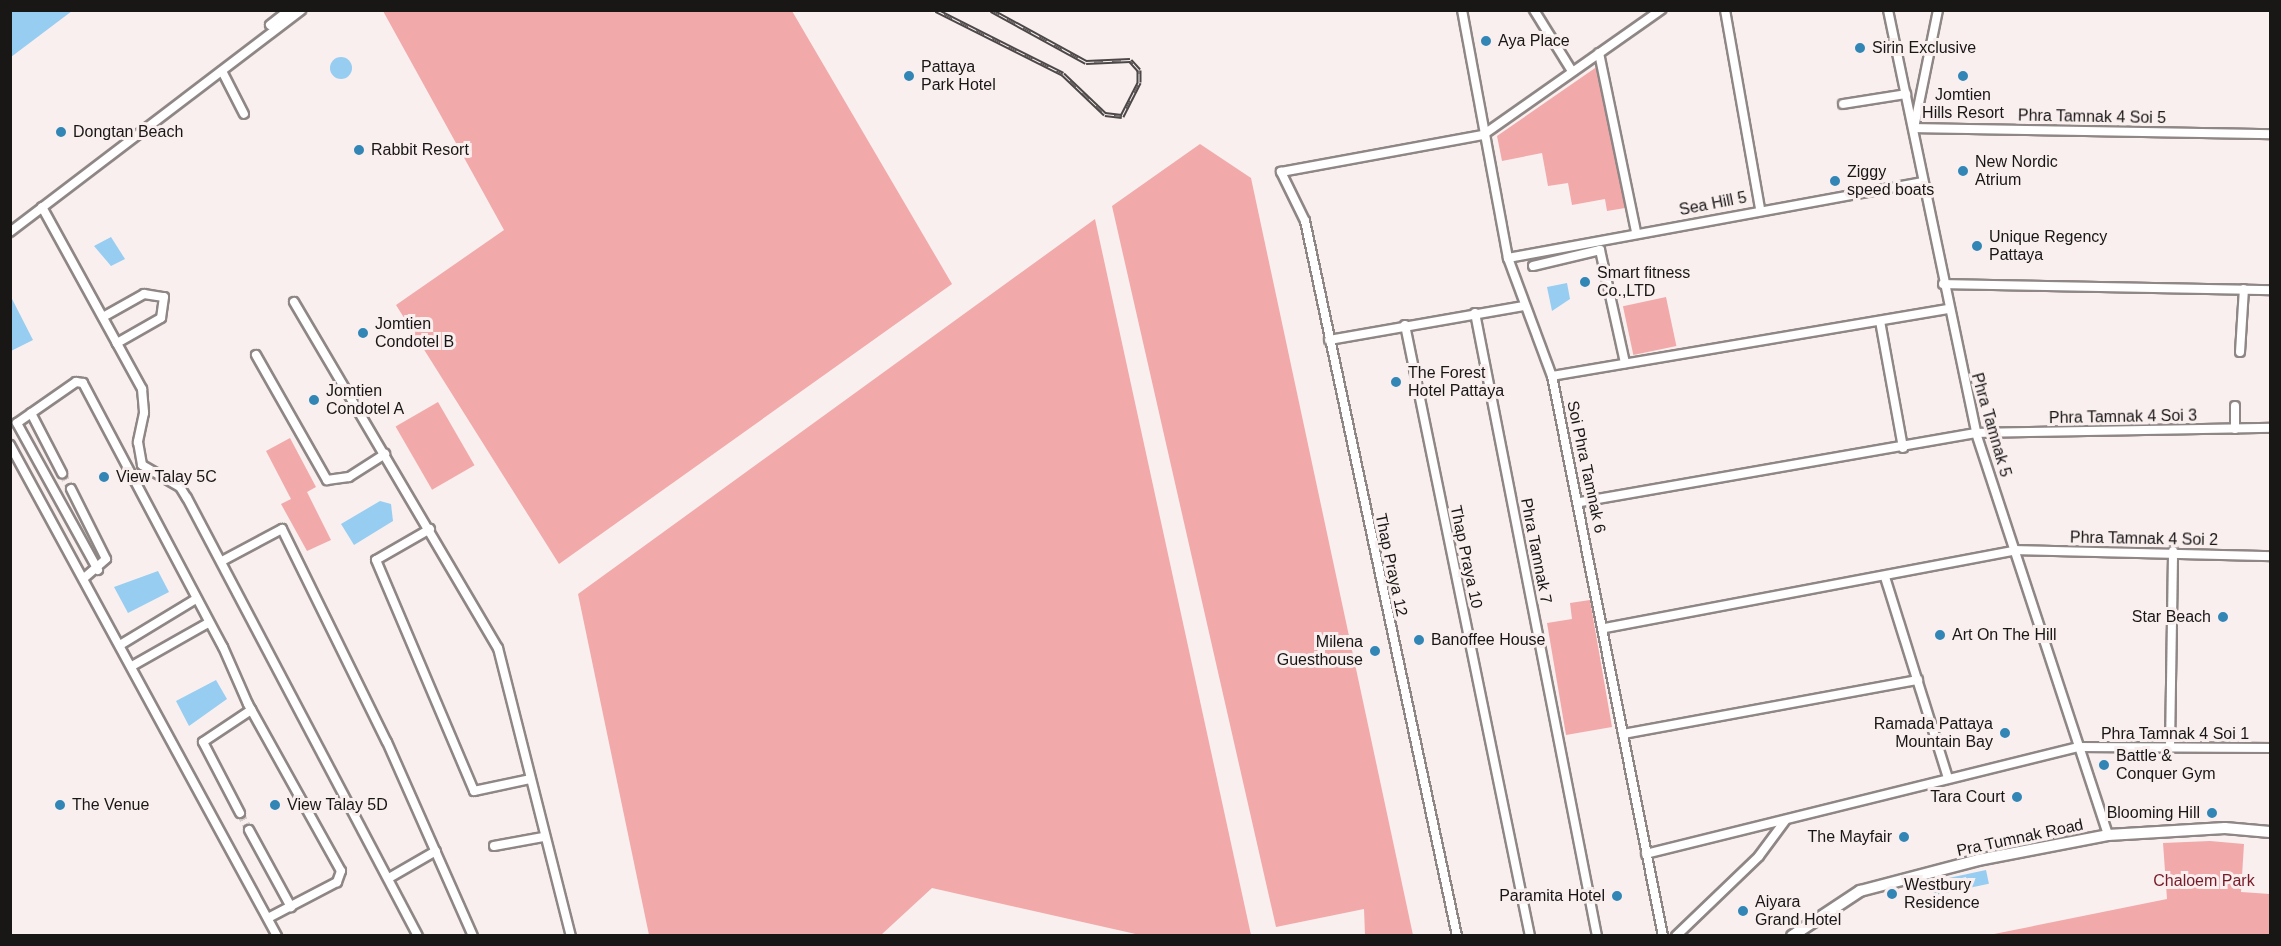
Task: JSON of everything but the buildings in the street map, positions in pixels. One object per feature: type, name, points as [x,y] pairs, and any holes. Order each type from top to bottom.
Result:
[{"type":"street","points":[[270,25],[289,10]]},
{"type":"street","points":[[10,232],[301,10]]},
{"type":"street","name":"Soi Phra Tamnak 6","points":[[1462,10],[1508,258],[1552,376],[1580,502],[1663,936]]},
{"type":"street","points":[[1534,10],[1572,71]]},
{"type":"street","points":[[1484,135],[1661,10]]},
{"type":"street","points":[[1725,10],[1760,208]]},
{"type":"street","name":"Phra Tamnak 5","points":[[1888,10],[1914,128],[1948,309],[1976,433],[2108,835]]},
{"type":"street","points":[[1914,128],[1938,10]]},
{"type":"street","points":[[1599,53],[1636,232]]},
{"type":"street","points":[[222,71],[244,114]]},
{"type":"street","points":[[1843,104],[1906,94]]},
{"type":"street","name":"Phra Tamnak 4 Soi 5","points":[[1914,128],[2271,134]]},
{"type":"street","name":"Thap Praya 12","points":[[1457,936],[1305,221],[1281,172],[1484,135]]},
{"type":"street","name":"Sea Hill 5","points":[[1508,258],[1760,208],[1923,182]]},
{"type":"street","points":[[42,207],[144,395],[139,458],[147,470],[180,487],[222,561],[418,936]]},
{"type":"street","points":[[1533,266],[1600,250],[1625,363]]},
{"type":"street","points":[[1943,284],[2271,290]]},
{"type":"street","points":[[2240,352],[2244,289]]},
{"type":"street","points":[[103,317],[144,294],[164,297],[161,318],[117,343]]},
{"type":"street","points":[[294,302],[498,648],[543,837],[571,936]]},
{"type":"street","points":[[1329,340],[1524,306]]},
{"type":"street","points":[[1552,376],[1948,309]]},
{"type":"street","name":"Phra Tamnak 7","points":[[1475,313],[1597,936]]},
{"type":"street","points":[[1880,321],[1903,448]]},
{"type":"street","name":"Thap Praya 10","points":[[1405,325],[1530,936]]},
{"type":"street","points":[[256,355],[327,480],[349,477],[385,454]]},
{"type":"street","points":[[98,570],[14,425],[64,386],[82,383],[196,599],[251,710],[341,871],[337,882],[268,918]]},
{"type":"street","points":[[2235,406],[2235,429]]},
{"type":"street","points":[[31,413],[62,473]]},
{"type":"street","name":"Phra Tamnak 4 Soi 3","points":[[1580,502],[1903,448],[1976,433],[2271,428]]},
{"type":"street","points":[[10,445],[277,936]]},
{"type":"street","points":[[71,489],[105,555],[98,570],[84,578]]},
{"type":"street","points":[[429,529],[376,560],[474,790],[530,779]]},
{"type":"street","points":[[222,561],[282,530],[436,851],[473,936]]},
{"type":"street","name":"Phra Tamnak 4 Soi 2","points":[[1605,628],[1885,577],[2016,550],[2173,551],[2271,556]]},
{"type":"street","points":[[2170,747],[2173,551]]},
{"type":"street","points":[[1885,577],[1948,778]]},
{"type":"street","points":[[120,645],[196,599]]},
{"type":"street","points":[[132,666],[208,623]]},
{"type":"street","points":[[1623,734],[1918,680]]},
{"type":"street","points":[[240,813],[203,742],[251,710]]},
{"type":"street","name":"Phra Tamnak 4 Soi 1","points":[[1646,854],[2079,747],[2271,748]]},
{"type":"street","points":[[1676,936],[1759,856],[1785,821]]},
{"type":"street","name":"Pra Tumnak Road","points":[[1792,936],[1860,891],[1978,860],[2108,835],[2225,828],[2271,832]]},
{"type":"street","points":[[249,830],[291,907]]},
{"type":"street","points":[[494,846],[543,837]]},
{"type":"street","points":[[389,878],[436,851]]},
{"type":"green space","points":[[383,11],[792,11],[952,284],[559,564],[396,305],[504,230]]},
{"type":"green space","points":[[1598,66],[1625,208],[1607,211],[1605,199],[1572,205],[1568,183],[1548,186],[1542,153],[1502,161],[1497,136]]},
{"type":"green space","points":[[1200,144],[1251,178],[1413,935],[1365,935],[1364,909],[1276,927],[1112,206]]},
{"type":"green space","points":[[1095,219],[1251,935],[1140,935],[932,888],[881,935],[649,935],[578,594]]},
{"type":"green space","points":[[1666,297],[1676,346],[1633,355],[1623,306]]},
{"type":"green space","points":[[438,402],[474,465],[432,490],[396,426]]},
{"type":"green space","points":[[290,438],[316,487],[307,492],[331,540],[307,551],[281,504],[291,499],[266,451]]},
{"type":"green space","points":[[1590,600],[1612,727],[1566,735],[1547,623],[1572,619],[1570,603]]},
{"type":"green space","name":"Chaloem Park","points":[[2210,841],[2244,844],[2241,892],[2270,894],[2270,935],[1989,935],[2167,899],[2163,843]]},
{"type":"water","points":[[11,10],[72,10],[72,11],[11,57]]},
{"type":"water","points":[[341,57],[349,60],[352,68],[349,76],[341,79],[333,76],[330,68],[333,60]]},
{"type":"water","points":[[111,237],[125,259],[111,266],[94,246]]},
{"type":"water","points":[[1567,283],[1570,299],[1552,311],[1547,287]]},
{"type":"water","points":[[10,295],[33,340],[11,351],[10,350]]},
{"type":"water","points":[[380,501],[391,504],[393,521],[354,545],[341,524]]},
{"type":"water","points":[[158,571],[169,592],[128,613],[114,587]]},
{"type":"water","points":[[216,680],[227,699],[189,726],[176,701]]},
{"type":"water","points":[[1986,870],[1989,884],[1934,895],[1931,882]]},
{"type":"tunnel","points":[[62,473],[71,489]]},
{"type":"tunnel","points":[[240,813],[249,830]]},
{"type":"railway","points":[[936,10],[1063,74],[1105,114],[1122,116],[1139,82],[1139,70],[1130,60],[1086,62],[991,10]]},
{"type":"place","name":"Aya Place","points":[[1486,41]]},
{"type":"place","name":"Sirin Exclusive","points":[[1860,48]]},
{"type":"place","name":"Pattaya Park Hotel","points":[[909,76]]},
{"type":"place","name":"Jomtien Hills Resort","points":[[1963,76]]},
{"type":"place","name":"Dongtan Beach","points":[[61,132]]},
{"type":"place","name":"Rabbit Resort","points":[[359,150]]},
{"type":"place","name":"New Nordic Atrium","points":[[1963,171]]},
{"type":"place","name":"Ziggy speed boats","points":[[1835,181]]},
{"type":"place","name":"Unique Regency Pattaya","points":[[1977,246]]},
{"type":"place","name":"Smart fitness Co.,LTD","points":[[1585,282]]},
{"type":"place","name":"Jomtien Condotel B","points":[[363,333]]},
{"type":"place","name":"The Forest Hotel Pattaya","points":[[1396,382]]},
{"type":"place","name":"Jomtien Condotel A","points":[[314,400]]},
{"type":"place","name":"View Talay 5C","points":[[104,477]]},
{"type":"place","name":"Star Beach","points":[[2223,617]]},
{"type":"place","name":"Art On The Hill","points":[[1940,635]]},
{"type":"place","name":"Banoffee House","points":[[1419,640]]},
{"type":"place","name":"Milena Guesthouse","points":[[1375,651]]},
{"type":"place","name":"Ramada Pattaya Mountain Bay","points":[[2005,733]]},
{"type":"place","name":"Battle & Conquer Gym","points":[[2104,765]]},
{"type":"place","name":"Tara Court","points":[[2017,797]]},
{"type":"place","name":"The Venue","points":[[60,805]]},
{"type":"place","name":"View Talay 5D","points":[[275,805]]},
{"type":"place","name":"Blooming Hill","points":[[2212,813]]},
{"type":"place","name":"The Mayfair","points":[[1904,837]]},
{"type":"place","name":"Westbury Residence","points":[[1892,894]]},
{"type":"place","name":"Paramita Hotel","points":[[1617,896]]},
{"type":"place","name":"Aiyara Grand Hotel","points":[[1743,911]]}]
